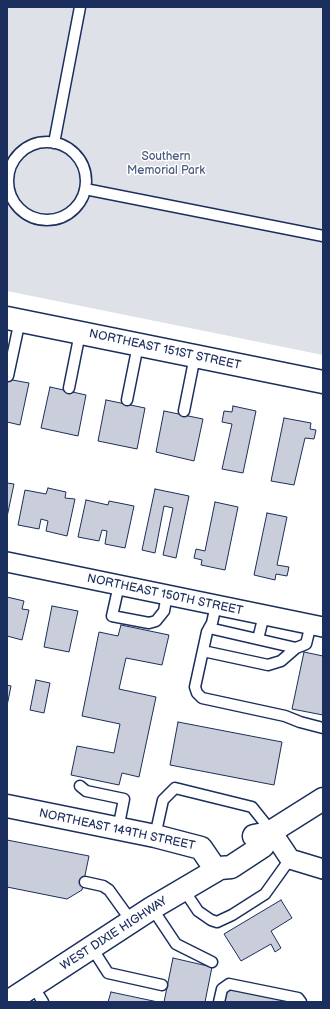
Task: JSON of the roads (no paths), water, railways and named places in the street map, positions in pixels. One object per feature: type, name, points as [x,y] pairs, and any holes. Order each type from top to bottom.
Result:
[{"type":"street","name":"NORTHEAST 151ST STREET","points":[[13,319],[323,382]]},
{"type":"street","name":"NORTHEAST 150TH STREET","points":[[7,562],[317,626]]},
{"type":"street","name":"WEST DIXIE HIGHWAY","points":[[8,1002],[38,994],[92,948],[152,908],[218,869],[224,857],[253,836],[270,832],[323,799]]},
{"type":"street","name":"NORTHEAST 149TH STREET","points":[[7,806],[155,836],[201,848],[218,869]]},
{"type":"street","points":[[270,832],[290,859],[323,869]]},
{"type":"lane","points":[[54,143],[80,7]]},
{"type":"lane","points":[[36,143],[54,143],[62,144],[73,151],[81,161],[86,173],[85,189],[82,199],[75,210],[64,217],[52,221],[39,220],[26,215],[17,207],[10,196],[7,183],[9,170],[14,158],[24,149],[36,143]]},
{"type":"lane","points":[[85,189],[323,236]]},
{"type":"lane","points":[[8,376],[13,319]]},
{"type":"lane","points":[[69,388],[80,332]]},
{"type":"lane","points":[[127,400],[138,345]]},
{"type":"lane","points":[[184,411],[195,356]]},
{"type":"lane","points":[[119,585],[112,616],[149,623],[156,621],[164,611],[167,595]]},
{"type":"lane","points":[[216,605],[212,623],[206,632],[195,687],[197,694],[202,698],[285,716],[300,722],[323,728]]},
{"type":"lane","points":[[258,639],[264,615]]},
{"type":"lane","points":[[203,650],[268,665],[281,661],[296,648],[306,644],[317,626]]},
{"type":"lane","points":[[209,628],[296,648]]},
{"type":"lane","points":[[80,786],[86,790],[124,799],[118,829]]},
{"type":"lane","points":[[155,836],[163,800],[175,788],[252,807],[270,832]]},
{"type":"lane","points":[[184,890],[198,911],[210,920],[217,922],[232,915],[265,894],[290,859]]},
{"type":"lane","points":[[85,882],[103,886],[109,890],[132,922]]},
{"type":"lane","points":[[152,908],[176,944],[212,962]]},
{"type":"lane","points":[[92,948],[108,973],[162,985]]},
{"type":"lane","points":[[219,1002],[222,989],[229,984],[298,998],[301,1002]]},
{"type":"park label","name":"Southern Memorial Park","points":[[166,164]]}]
